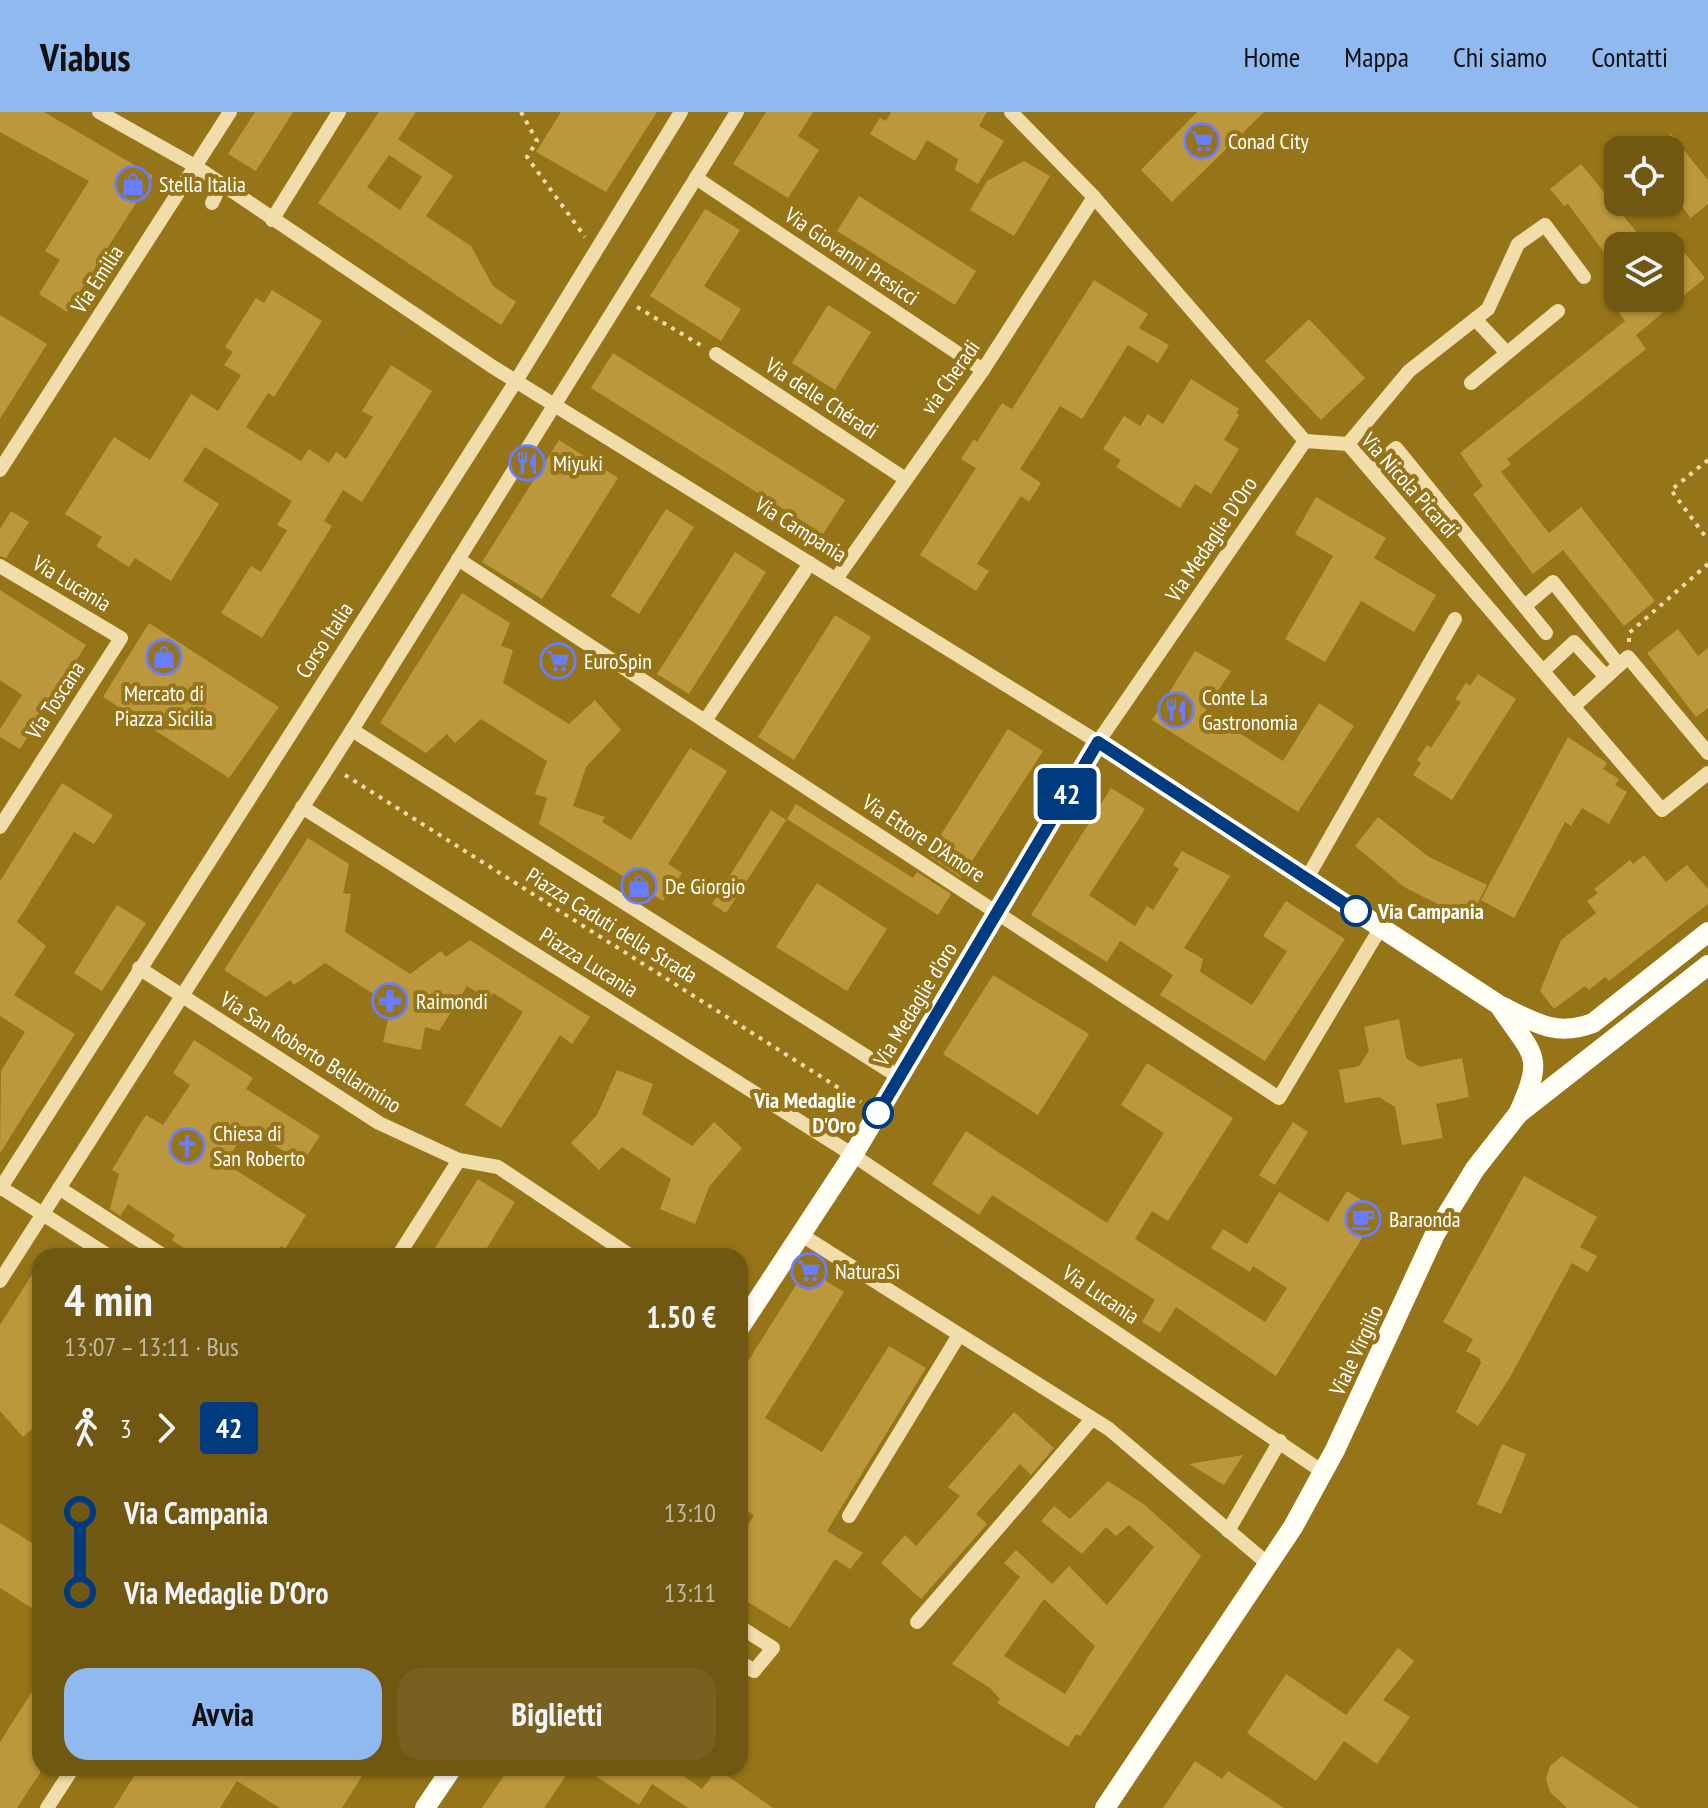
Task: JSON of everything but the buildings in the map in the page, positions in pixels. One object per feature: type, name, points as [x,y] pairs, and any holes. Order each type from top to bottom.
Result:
[{"type":"main road","name":"Via Campania","points":[[1098,742],[1499,1005],[1535,1060],[1533,1081],[1518,1114]]},
{"type":"main road","name":"Via Medaglie d'oro","points":[[748,1315],[853,1155],[1098,742]]},
{"type":"main road","points":[[1499,1005],[1548,1029],[1573,1031],[1593,1023],[1708,932]]},
{"type":"main road","name":"Viale Virgilio","points":[[1105,1808],[1268,1564],[1323,1472],[1435,1234],[1475,1169],[1518,1114],[1708,965]]},
{"type":"main road","points":[[425,1808],[447,1776]]},
{"type":"street","name":"Via Campania","points":[[99,112],[195,166],[516,381],[1098,742]]},
{"type":"street","name":"Via Emilia","points":[[0,470],[230,112]]},
{"type":"street","points":[[272,220],[339,112]]},
{"type":"street","name":"Corso Italia","points":[[0,1187],[516,381],[681,112]]},
{"type":"street","points":[[0,1281],[352,730],[737,112]]},
{"type":"street","points":[[1011,112],[1094,197],[1305,441]]},
{"type":"street","name":"Via Giovanni Presicci","points":[[696,178],[983,370]]},
{"type":"street","points":[[212,203],[221,184]]},
{"type":"street","name":"via Cheradi","points":[[836,579],[904,478],[983,370],[1094,197]]},
{"type":"street","points":[[1348,444],[1409,371],[1488,309],[1518,244],[1545,225],[1584,277]]},
{"type":"street","points":[[1471,383],[1558,311]]},
{"type":"street","points":[[1475,319],[1507,353]]},
{"type":"street","name":"Via delle Chéradi","points":[[716,354],[904,478]]},
{"type":"street","name":"Via Nicola Picardi","points":[[1305,441],[1348,444],[1662,810],[1708,773]]},
{"type":"street","name":"Via Medaglie D'Oro","points":[[1098,742],[1305,441]]},
{"type":"street","points":[[1371,470],[1396,448],[1546,633]]},
{"type":"street","name":"Via Ettore D'Amore","points":[[458,559],[1279,1098],[1381,927]]},
{"type":"street","points":[[705,721],[810,563]]},
{"type":"street","name":"Via Lucania","points":[[0,566],[121,638]]},
{"type":"street","points":[[1525,606],[1553,582],[1708,753]]},
{"type":"street","points":[[1307,878],[1455,619]]},
{"type":"street","name":"Via Toscana","points":[[0,827],[121,638]]},
{"type":"street","points":[[1543,671],[1574,642],[1606,677]]},
{"type":"street","points":[[1573,707],[1623,661]]},
{"type":"street","points":[[352,730],[899,1077]]},
{"type":"street","name":"Piazza Lucania","points":[[302,807],[853,1155]]},
{"type":"street","name":"Via San Roberto Bellarmino","points":[[139,968],[379,1123],[459,1160],[498,1167],[619,1248]]},
{"type":"street","name":"Via Lucania","points":[[853,1155],[1323,1472]]},
{"type":"street","points":[[403,1248],[459,1160]]},
{"type":"street","points":[[0,1187],[96,1248]]},
{"type":"street","points":[[59,1188],[152,1248]]},
{"type":"street","points":[[800,1234],[1092,1419],[1268,1564]]},
{"type":"street","points":[[849,1516],[959,1335]]},
{"type":"street","points":[[917,1622],[1092,1419]]},
{"type":"street","points":[[1228,1531],[1280,1441]]},
{"type":"street","points":[[748,1632],[773,1648],[754,1671],[748,1667]]},
{"type":"street","points":[[47,1808],[68,1776]]},
{"type":"path","points":[[521,112],[537,141],[527,157],[596,252]]},
{"type":"path","points":[[622,297],[716,354]]},
{"type":"path","points":[[1708,460],[1671,490],[1708,540]]},
{"type":"path","points":[[1623,661],[1629,633],[1708,564]]},
{"type":"path","name":"Piazza Caduti della Strada","points":[[329,765],[878,1113]]},
{"type":"bus line","name":"42","points":[[878,1113],[1098,742],[1356,911]]},
{"type":"place","name":"Conad City","points":[[1202,141]]},
{"type":"place","name":"Stella Italia","points":[[133,184]]},
{"type":"place","name":"Miyuki","points":[[527,463]]},
{"type":"place","name":"Mercato di Piazza Sicilia","points":[[164,657]]},
{"type":"place","name":"EuroSpin","points":[[558,661]]},
{"type":"place","name":"Conte La Gastronomia","points":[[1176,710]]},
{"type":"place","name":"De Giorgio","points":[[639,886]]},
{"type":"place","name":"Via Campania","points":[[1356,911]]},
{"type":"place","name":"Raimondi","points":[[390,1001]]},
{"type":"place","name":"Via Medaglie D'Oro","points":[[878,1113]]},
{"type":"place","name":"Chiesa di San Roberto","points":[[187,1146]]},
{"type":"place","name":"Baraonda","points":[[1363,1219]]},
{"type":"place","name":"NaturaSì","points":[[809,1271]]}]
